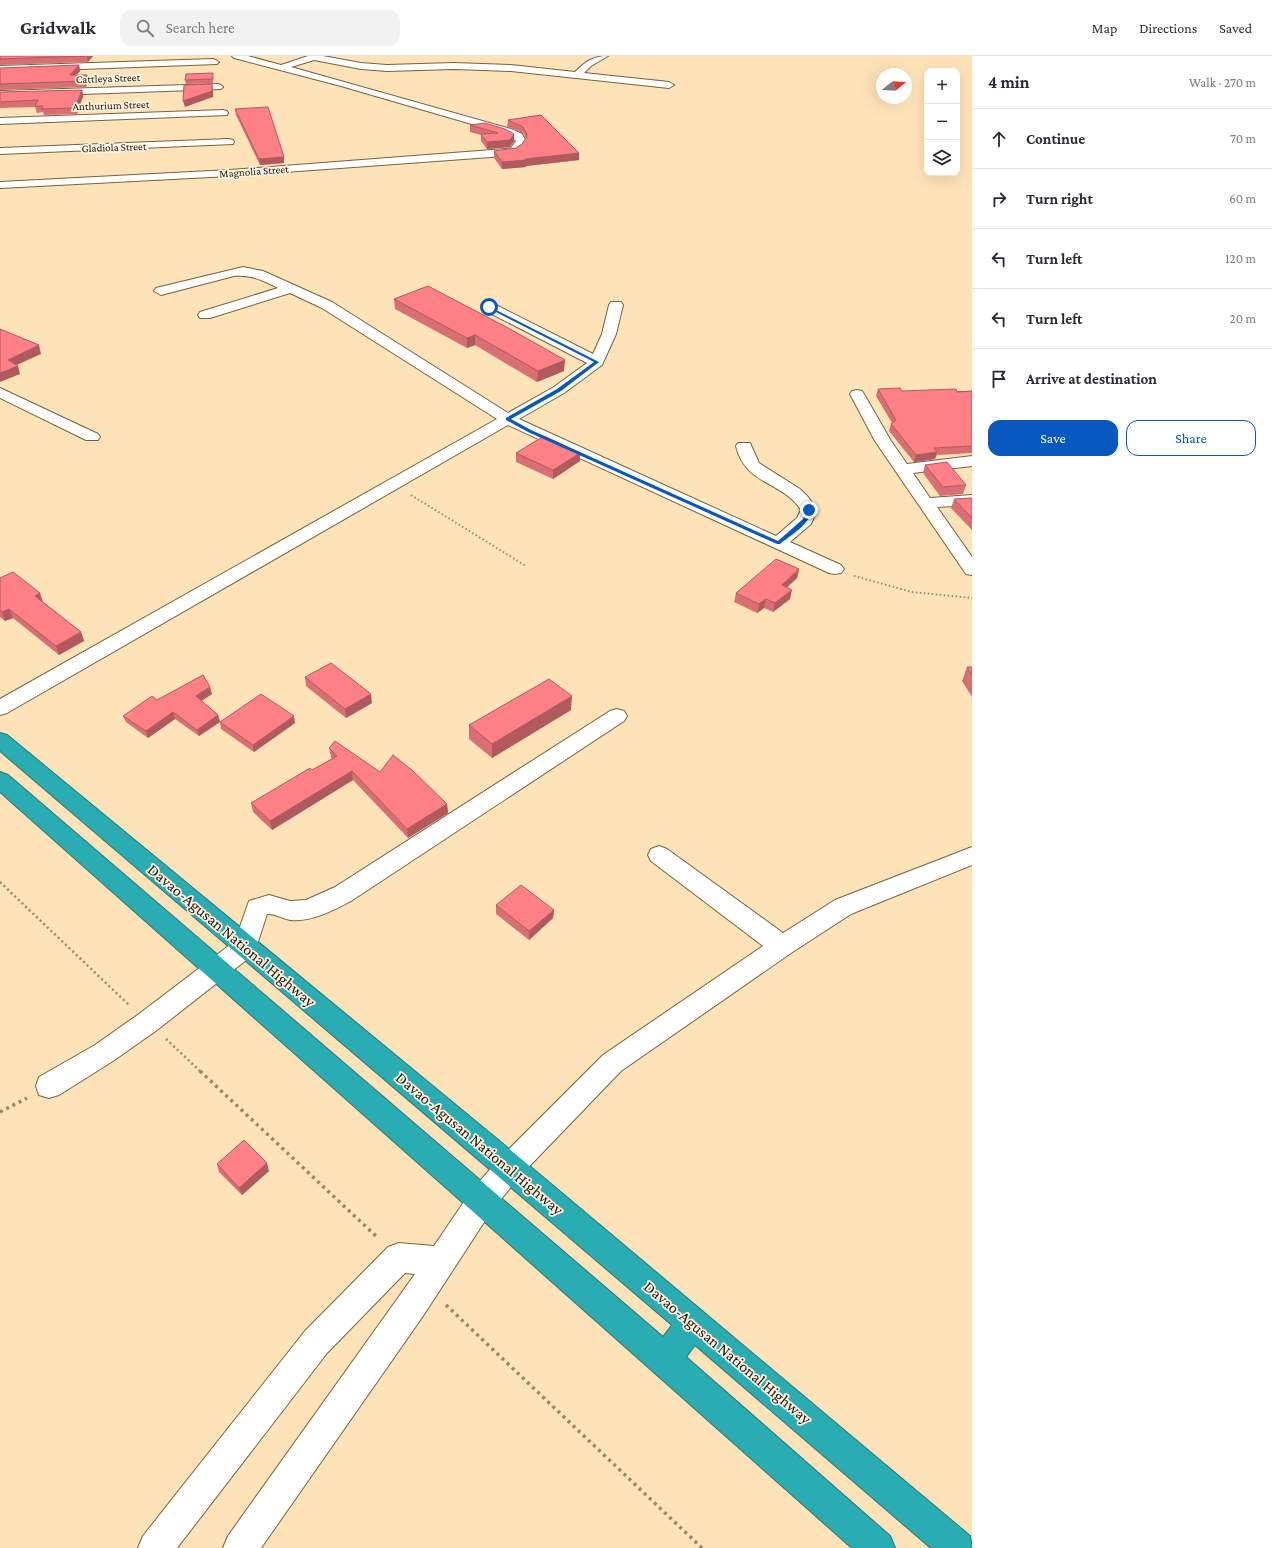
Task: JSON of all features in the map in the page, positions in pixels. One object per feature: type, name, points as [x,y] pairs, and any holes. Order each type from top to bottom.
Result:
[{"type":"highway","name":"Davao-Agusan National Highway","points":[[0,740],[245,947],[510,1167],[958,1548]]},
{"type":"highway","points":[[0,780],[665,1360],[878,1548]]},
{"type":"highway","points":[[665,1360],[693,1322]]},
{"type":"street","points":[[0,69],[214,62],[223,56]]},
{"type":"street","points":[[237,56],[284,67],[314,57],[361,66],[387,68],[476,66],[578,74],[669,85]]},
{"type":"street","points":[[578,74],[588,64],[603,56]]},
{"type":"street","points":[[214,62],[218,87]]},
{"type":"street","name":"Magnolia Street","points":[[0,185],[508,152],[516,150],[520,147],[521,141],[518,136],[510,132],[284,67]]},
{"type":"street","name":"Cattleya Street","points":[[0,94],[218,87]]},
{"type":"street","name":"Anthurium Street","points":[[0,121],[224,117],[218,87]]},
{"type":"street","name":"Gladiola Street","points":[[0,151],[228,142]]},
{"type":"street","points":[[161,291],[243,271],[258,274],[327,305],[508,419],[530,431],[835,568]]},
{"type":"street","points":[[205,315],[289,289]]},
{"type":"street","points":[[0,708],[559,390],[593,365],[610,334],[616,305]]},
{"type":"street","points":[[489,307],[593,365]]},
{"type":"street","points":[[0,392],[92,437]]},
{"type":"street","points":[[857,394],[872,423],[902,469],[972,570]]},
{"type":"street","points":[[744,446],[745,456],[749,463],[802,498],[809,510],[809,515],[805,520],[778,543]]},
{"type":"street","points":[[902,469],[972,461]]},
{"type":"street","points":[[926,503],[972,500]]},
{"type":"street","points":[[954,544],[972,543]]},
{"type":"street","points":[[49,1086],[104,1053],[148,1022],[245,947],[257,908],[267,904],[276,904],[291,911],[306,910],[343,894],[617,716]]},
{"type":"street","points":[[659,855],[782,946]]},
{"type":"street","points":[[240,1548],[433,1273],[482,1200],[510,1167],[612,1063],[782,946],[843,907],[972,856]]},
{"type":"street","points":[[155,1548],[316,1342],[399,1258],[433,1273]]},
{"type":"path","points":[[393,484],[526,566]]},
{"type":"path","points":[[835,568],[897,591],[932,596],[972,598]]},
{"type":"path","points":[[0,882],[399,1258]]},
{"type":"path","points":[[0,1112],[49,1086]]},
{"type":"path","points":[[433,1273],[702,1548]]},
{"type":"building","points":[[0,56],[85,56],[0,59]]},
{"type":"building","points":[[79,65],[70,75],[87,75],[85,81],[0,84],[0,68]]},
{"type":"building","points":[[213,73],[213,79],[185,80],[186,74]]},
{"type":"building","points":[[212,84],[212,91],[183,101],[184,85]]},
{"type":"building","points":[[82,90],[75,108],[42,109],[43,106],[35,106],[38,100],[0,102],[0,92]]},
{"type":"building","points":[[268,107],[284,157],[259,159],[235,109]]},
{"type":"building","points":[[541,115],[579,153],[502,162],[494,151],[516,148],[522,144],[527,134],[523,127],[508,120]]},
{"type":"building","points":[[485,123],[505,129],[514,134],[510,140],[487,142],[481,134],[498,133],[470,125]]},
{"type":"building","points":[[428,286],[565,360],[538,371],[475,335],[467,338],[394,299]]},
{"type":"building","points":[[0,329],[39,345],[8,360],[18,366],[0,373]]},
{"type":"building","points":[[900,388],[902,391],[956,389],[957,392],[972,391],[972,446],[934,448],[937,452],[916,455],[891,424],[896,420],[878,389]]},
{"type":"building","points":[[544,436],[580,453],[553,470],[516,453]]},
{"type":"building","points":[[947,462],[966,485],[943,487],[925,465]]},
{"type":"building","points":[[972,498],[972,518],[954,499]]},
{"type":"building","points":[[776,559],[799,569],[782,585],[792,590],[775,603],[766,599],[759,604],[736,593]]},
{"type":"building","points":[[13,572],[40,593],[35,596],[81,632],[56,646],[9,609],[2,612],[0,611],[0,578]]},
{"type":"building","points":[[331,663],[371,694],[345,709],[305,677]]},
{"type":"building","points":[[967,667],[972,667],[972,675]]},
{"type":"building","points":[[203,675],[210,687],[196,696],[218,715],[197,730],[173,712],[146,731],[123,716],[152,696],[157,700]]},
{"type":"building","points":[[549,679],[572,696],[492,744],[469,725]]},
{"type":"building","points":[[261,694],[294,716],[253,745],[220,722]]},
{"type":"building","points":[[335,741],[380,772],[393,755],[413,771],[447,804],[407,829],[352,771],[270,821],[251,803],[310,768],[312,770],[337,756],[329,748]]},
{"type":"building","points":[[521,885],[554,910],[529,931],[496,905]]},
{"type":"building","points":[[244,1140],[267,1163],[239,1188],[217,1164]]},
{"type":"route","points":[[489,307],[597,362],[590,369],[559,390],[508,419],[530,431],[778,543],[805,520],[809,515],[809,510]]}]
